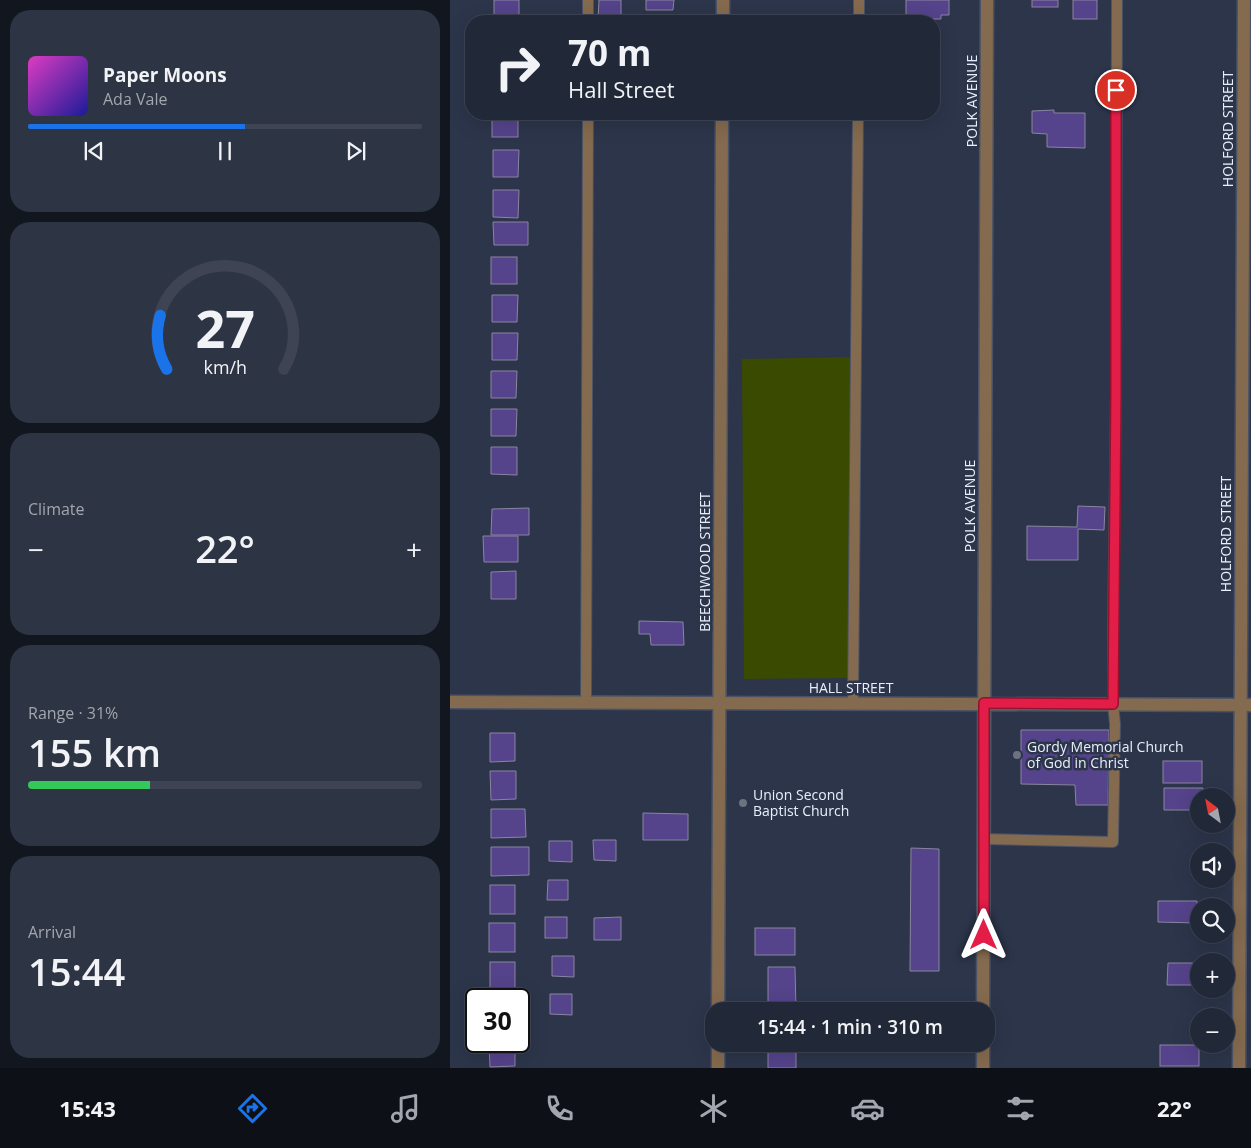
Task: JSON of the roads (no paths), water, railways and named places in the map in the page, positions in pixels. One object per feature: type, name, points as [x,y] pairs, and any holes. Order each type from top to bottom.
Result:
[{"type":"street","points":[[723,0],[723,15]]},
{"type":"street","name":"POLK AVENUE","points":[[983,1002],[987,0]]},
{"type":"street","name":"HOLFORD STREET","points":[[1239,1068],[1246,704],[1244,0]]},
{"type":"street","name":"BEECHWOOD STREET","points":[[718,1002],[722,120]]},
{"type":"street","name":"HALL STREET","points":[[450,702],[1246,704]]},
{"type":"street","points":[[718,1052],[718,1068]]},
{"type":"street","points":[[983,1052],[983,1068]]},
{"type":"lane","points":[[588,0],[588,15]]},
{"type":"lane","points":[[859,0],[859,15]]},
{"type":"lane","points":[[984,839],[1113,842],[1117,0]]},
{"type":"lane","points":[[586,702],[588,120]]},
{"type":"lane","points":[[853,703],[858,120]]},
{"type":"place","name":"Gordy Memorial Church of God in Christ","points":[[1017,755]]},
{"type":"place","name":"Union Second Baptist Church","points":[[743,803]]}]
